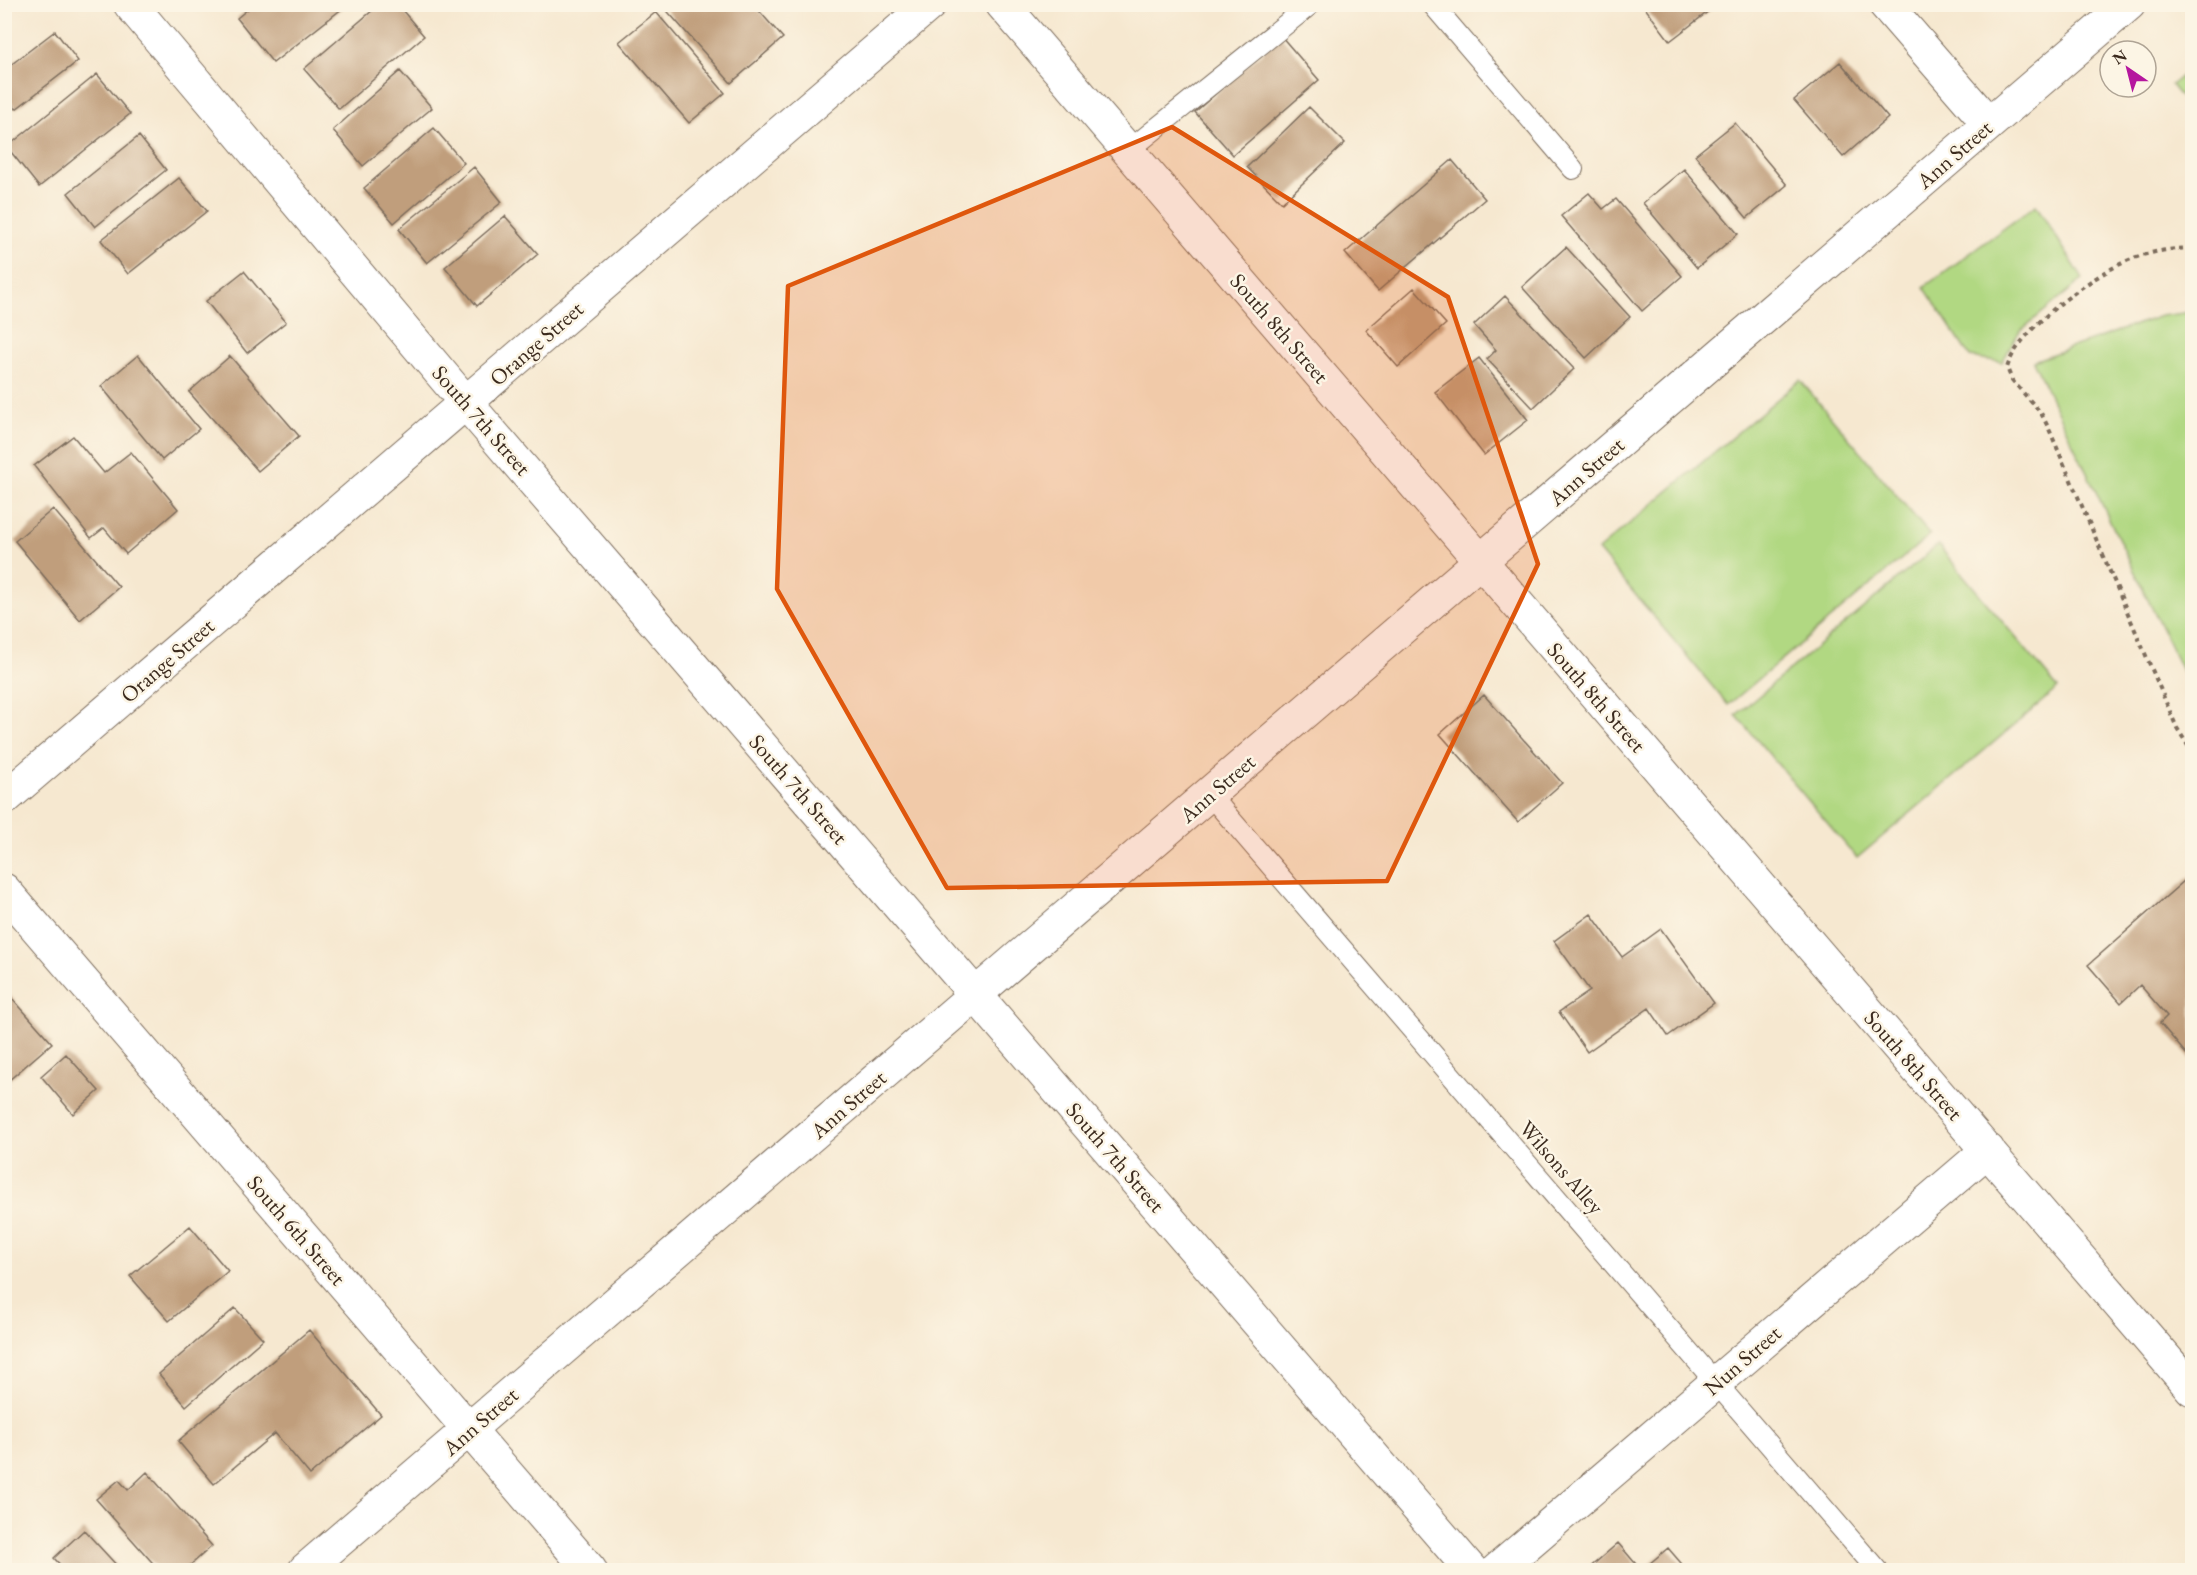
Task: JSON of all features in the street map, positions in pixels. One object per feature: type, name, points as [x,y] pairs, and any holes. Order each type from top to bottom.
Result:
[{"type":"street","name":"South 7th Street","points":[[130,4],[466,403],[1471,1570]]},
{"type":"street","name":"Orange Street","points":[[4,799],[930,4]]},
{"type":"street","name":"South 8th Street","points":[[1002,4],[2193,1389]]},
{"type":"street","points":[[1885,4],[1989,124]]},
{"type":"street","name":"Ann Street","points":[[305,1570],[2129,4]]},
{"type":"street","name":"South 6th Street","points":[[4,890],[590,1570]]},
{"type":"street","name":"Nun Street","points":[[1497,1570],[1988,1150]]},
{"type":"lane","points":[[1128,151],[1311,4]]},
{"type":"lane","points":[[1432,4],[1573,169]]},
{"type":"lane","name":"Wilsons Alley","points":[[1209,794],[1877,1570]]},
{"type":"path","points":[[2193,248],[2153,252],[2129,260],[2098,276],[2041,321],[2018,345],[2007,368],[2012,380],[2041,413],[2049,429],[2177,728],[2193,752]]},
{"type":"highlighted area","points":[[1172,127],[1448,297],[1538,564],[1387,881],[947,888],[777,589],[788,286]]},
{"type":"green space","points":[[2192,68],[2192,111],[2171,85]]},
{"type":"green space","points":[[2036,205],[2083,279],[2019,332],[2002,362],[1970,357],[1924,287]]},
{"type":"green space","points":[[2192,312],[2192,691],[2033,361],[2161,316]]},
{"type":"green space","points":[[1800,380],[1930,535],[1728,705],[1598,550]]},
{"type":"green space","points":[[1938,545],[2058,688],[1857,858],[1736,715]]},
{"type":"building","points":[[254,4],[348,4],[273,63],[237,18]]},
{"type":"building","points":[[380,4],[397,4],[424,36],[339,109],[304,69]]},
{"type":"building","points":[[661,4],[753,4],[783,38],[731,83]]},
{"type":"building","points":[[1642,4],[1718,4],[1670,41]]},
{"type":"building","points":[[656,12],[725,93],[689,123],[619,42]]},
{"type":"building","points":[[55,31],[78,61],[16,109],[4,94],[4,70]]},
{"type":"building","points":[[1281,36],[1319,80],[1233,155],[1195,112]]},
{"type":"building","points":[[1840,62],[1888,118],[1843,157],[1794,100]]},
{"type":"building","points":[[400,71],[432,108],[363,166],[333,130]]},
{"type":"building","points":[[97,74],[130,114],[39,187],[7,147]]},
{"type":"building","points":[[1309,107],[1345,143],[1282,203],[1247,167]]},
{"type":"building","points":[[1735,123],[1787,185],[1747,218],[1695,155]]},
{"type":"building","points":[[434,128],[464,163],[394,223],[364,188]]},
{"type":"building","points":[[139,136],[166,170],[95,227],[68,193]]},
{"type":"building","points":[[1452,160],[1485,199],[1378,291],[1345,253]]},
{"type":"building","points":[[474,167],[502,202],[427,263],[399,229]]},
{"type":"building","points":[[1684,169],[1738,234],[1697,268],[1643,203]]},
{"type":"building","points":[[179,178],[207,211],[128,274],[101,240]]},
{"type":"building","points":[[1589,193],[1603,209],[1616,199],[1682,276],[1642,311],[1561,216]]},
{"type":"building","points":[[505,216],[538,254],[477,306],[445,267]]},
{"type":"building","points":[[1566,247],[1630,317],[1586,358],[1522,287]]},
{"type":"building","points":[[244,271],[286,322],[247,353],[206,301]]},
{"type":"building","points":[[1414,288],[1446,324],[1398,367],[1366,330]]},
{"type":"building","points":[[1505,296],[1574,369],[1533,408],[1487,359],[1496,350],[1474,325]]},
{"type":"building","points":[[138,355],[199,429],[162,460],[101,386]]},
{"type":"building","points":[[230,356],[299,436],[258,471],[189,392]]},
{"type":"building","points":[[1479,358],[1528,420],[1484,455],[1435,392]]},
{"type":"building","points":[[73,436],[104,473],[131,452],[178,509],[126,554],[104,528],[91,538],[34,466]]},
{"type":"building","points":[[53,509],[119,587],[80,620],[15,541]]},
{"type":"building","points":[[1484,695],[1562,783],[1518,822],[1440,734]]},
{"type":"building","points":[[2192,874],[2192,1061],[2160,1023],[2167,1016],[2140,985],[2121,1003],[2088,965]]},
{"type":"building","points":[[1591,914],[1622,957],[1661,929],[1714,1003],[1668,1036],[1649,1008],[1587,1052],[1559,1012],[1590,991],[1554,941]]},
{"type":"building","points":[[4,989],[52,1043],[8,1081],[4,1078]]},
{"type":"building","points":[[66,1054],[99,1091],[73,1114],[41,1076]]},
{"type":"building","points":[[190,1226],[228,1271],[169,1321],[130,1276]]},
{"type":"building","points":[[235,1308],[263,1339],[186,1406],[159,1374]]},
{"type":"building","points":[[309,1330],[381,1415],[310,1475],[275,1433],[214,1484],[178,1441]]},
{"type":"building","points":[[147,1472],[212,1546],[185,1570],[159,1570],[96,1499],[119,1480],[128,1490]]},
{"type":"building","points":[[84,1530],[121,1570],[65,1570],[54,1558]]},
{"type":"building","points":[[1618,1543],[1641,1570],[1587,1570]]},
{"type":"building","points":[[1668,1548],[1687,1570],[1642,1570]]}]
